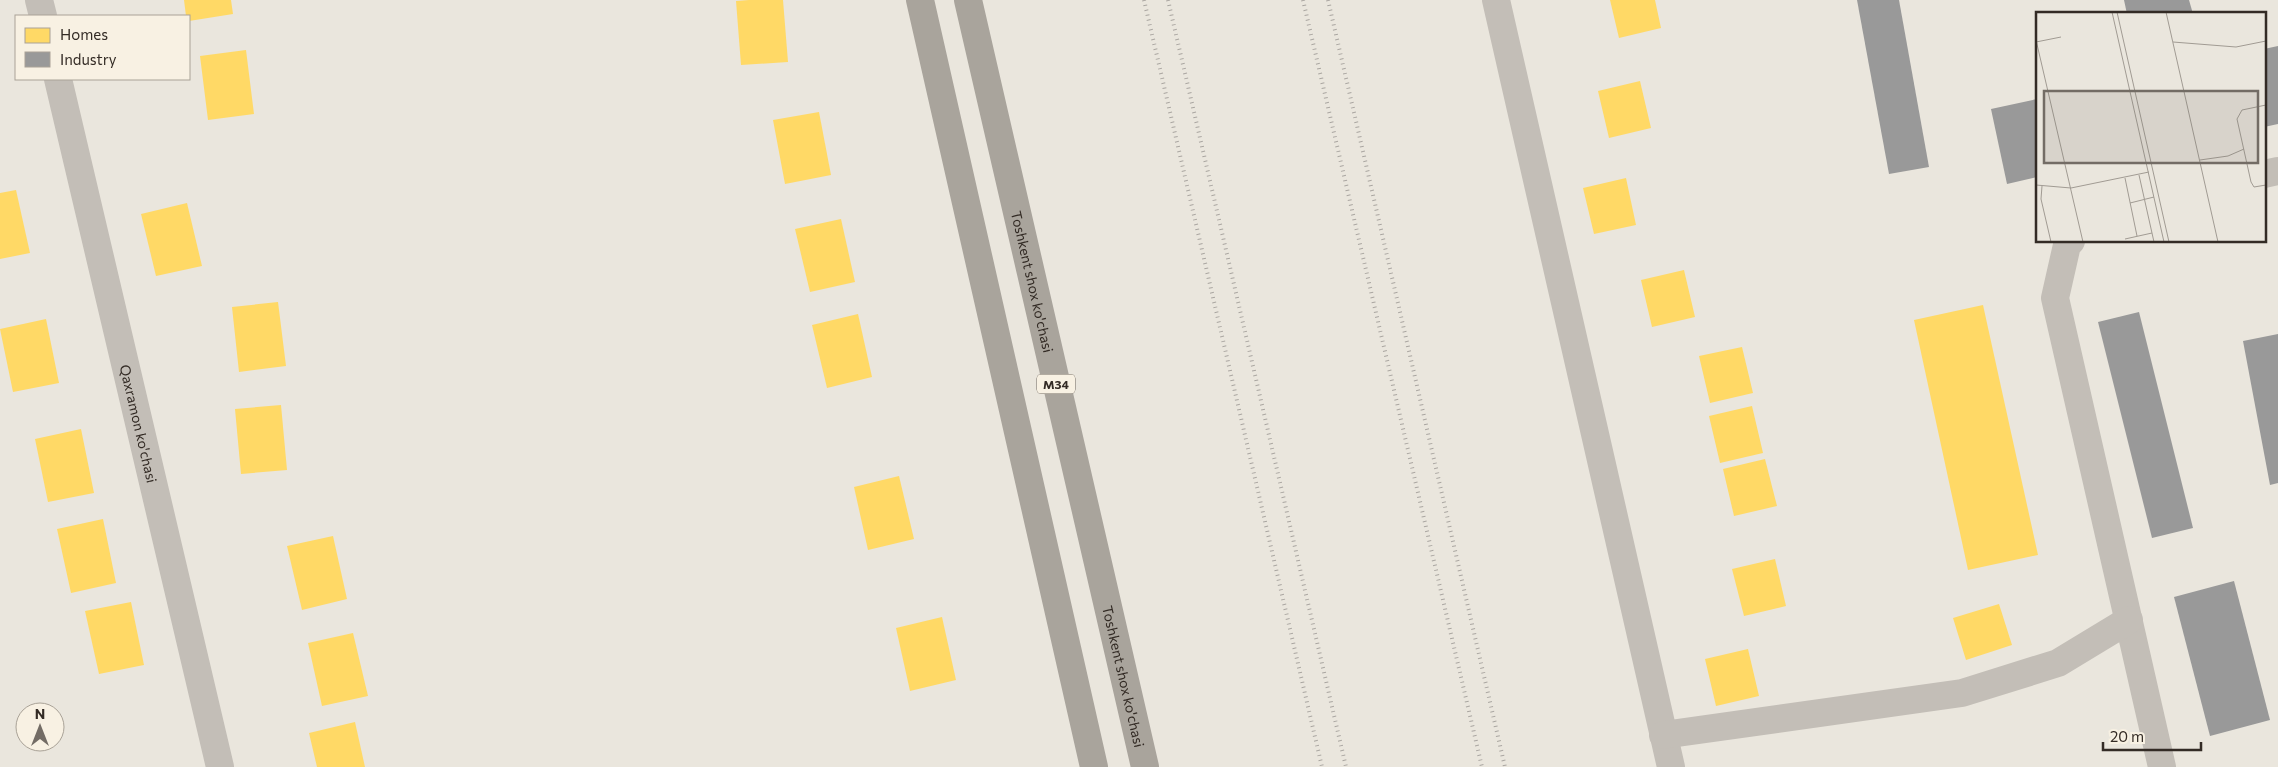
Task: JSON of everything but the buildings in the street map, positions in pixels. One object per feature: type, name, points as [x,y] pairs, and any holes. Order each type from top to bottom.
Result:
[{"type":"highway","points":[[920,0],[1094,767]]},
{"type":"highway","name":"Toshkent shox ko'chasi","points":[[968,0],[1145,767]]},
{"type":"street","points":[[39,0],[43,15]]},
{"type":"street","points":[[1496,0],[1670,767]]},
{"type":"street","name":"Qaxramon ko'chasi","points":[[58,80],[220,767]]},
{"type":"street","points":[[2070,242],[2067,245],[2055,298],[2162,767]]},
{"type":"street","points":[[1663,735],[1962,693],[2058,662],[2129,620]]},
{"type":"railway","points":[[1144,0],[1322,767]]},
{"type":"railway","points":[[1168,0],[1346,767]]},
{"type":"railway","points":[[1303,0],[1482,767]]},
{"type":"railway","points":[[1328,0],[1505,767]]}]
